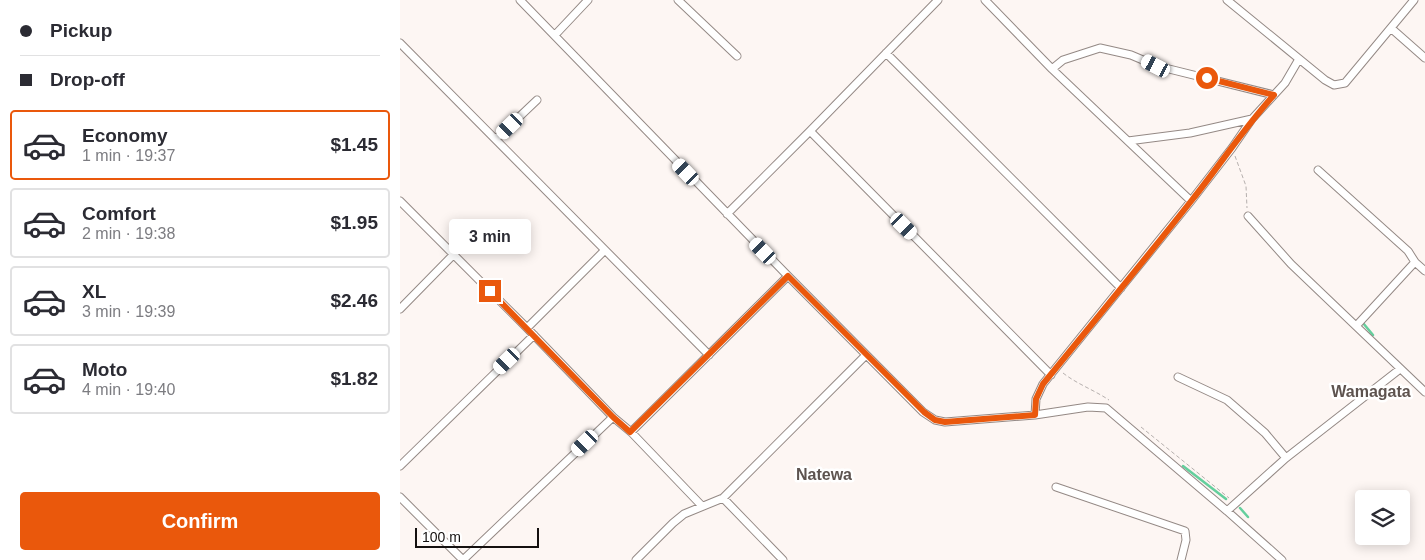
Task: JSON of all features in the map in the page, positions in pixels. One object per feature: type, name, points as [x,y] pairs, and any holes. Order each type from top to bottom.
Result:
[{"type":"street","points":[[520,0],[727,214],[924,412],[935,420],[945,422],[1035,415],[1088,407],[1106,408],[1282,560]]},
{"type":"street","points":[[555,35],[588,0]]},
{"type":"street","points":[[678,0],[737,56]]},
{"type":"street","points":[[727,214],[938,0]]},
{"type":"street","points":[[985,0],[1052,68],[1191,201]]},
{"type":"street","points":[[1227,0],[1325,80],[1334,85],[1345,83],[1392,29],[1414,0]]},
{"type":"street","points":[[1392,29],[1425,58]]},
{"type":"street","points":[[400,44],[710,355]]},
{"type":"street","points":[[1052,68],[1063,60],[1100,48],[1131,56],[1156,66],[1274,95]]},
{"type":"street","points":[[886,53],[1121,288]]},
{"type":"street","points":[[1035,415],[1036,399],[1043,384],[1191,201],[1252,119],[1285,83],[1299,59]]},
{"type":"street","points":[[496,139],[537,100]]},
{"type":"street","points":[[1128,141],[1190,133],[1252,119]]},
{"type":"street","points":[[810,131],[1051,375]]},
{"type":"street","points":[[1318,170],[1408,251],[1415,262],[1425,271]]},
{"type":"street","points":[[400,201],[702,506]]},
{"type":"street","points":[[1248,216],[1291,264],[1425,392]]},
{"type":"street","points":[[527,328],[605,250]]},
{"type":"street","points":[[400,309],[454,255]]},
{"type":"street","points":[[1357,325],[1415,262]]},
{"type":"street","points":[[630,432],[788,276]]},
{"type":"street","points":[[400,466],[534,335]]},
{"type":"street","points":[[636,560],[684,514],[724,498],[866,355]]},
{"type":"street","points":[[1227,511],[1286,458],[1400,369]]},
{"type":"street","points":[[1178,377],[1227,400],[1265,433],[1286,458]]},
{"type":"street","points":[[400,497],[463,560],[613,417]]},
{"type":"street","points":[[1056,487],[1185,531],[1186,540],[1181,560]]},
{"type":"street","points":[[724,498],[783,560]]},
{"type":"path","points":[[1232,148],[1246,186],[1248,216]]},
{"type":"waterway","points":[[1363,323],[1373,335]]},
{"type":"waterway","points":[[1183,466],[1226,499]]},
{"type":"waterway","points":[[1240,508],[1248,517]]},
{"type":"district","name":"Wamagata","points":[[1371,391]]},
{"type":"district","name":"Natewa","points":[[824,474]]},
{"type":"route","points":[[490,291],[630,432],[788,276],[924,412],[935,420],[945,422],[1035,415],[1036,399],[1043,384],[1088,331],[1127,279],[1201,188],[1252,119],[1274,95],[1207,78]]}]
